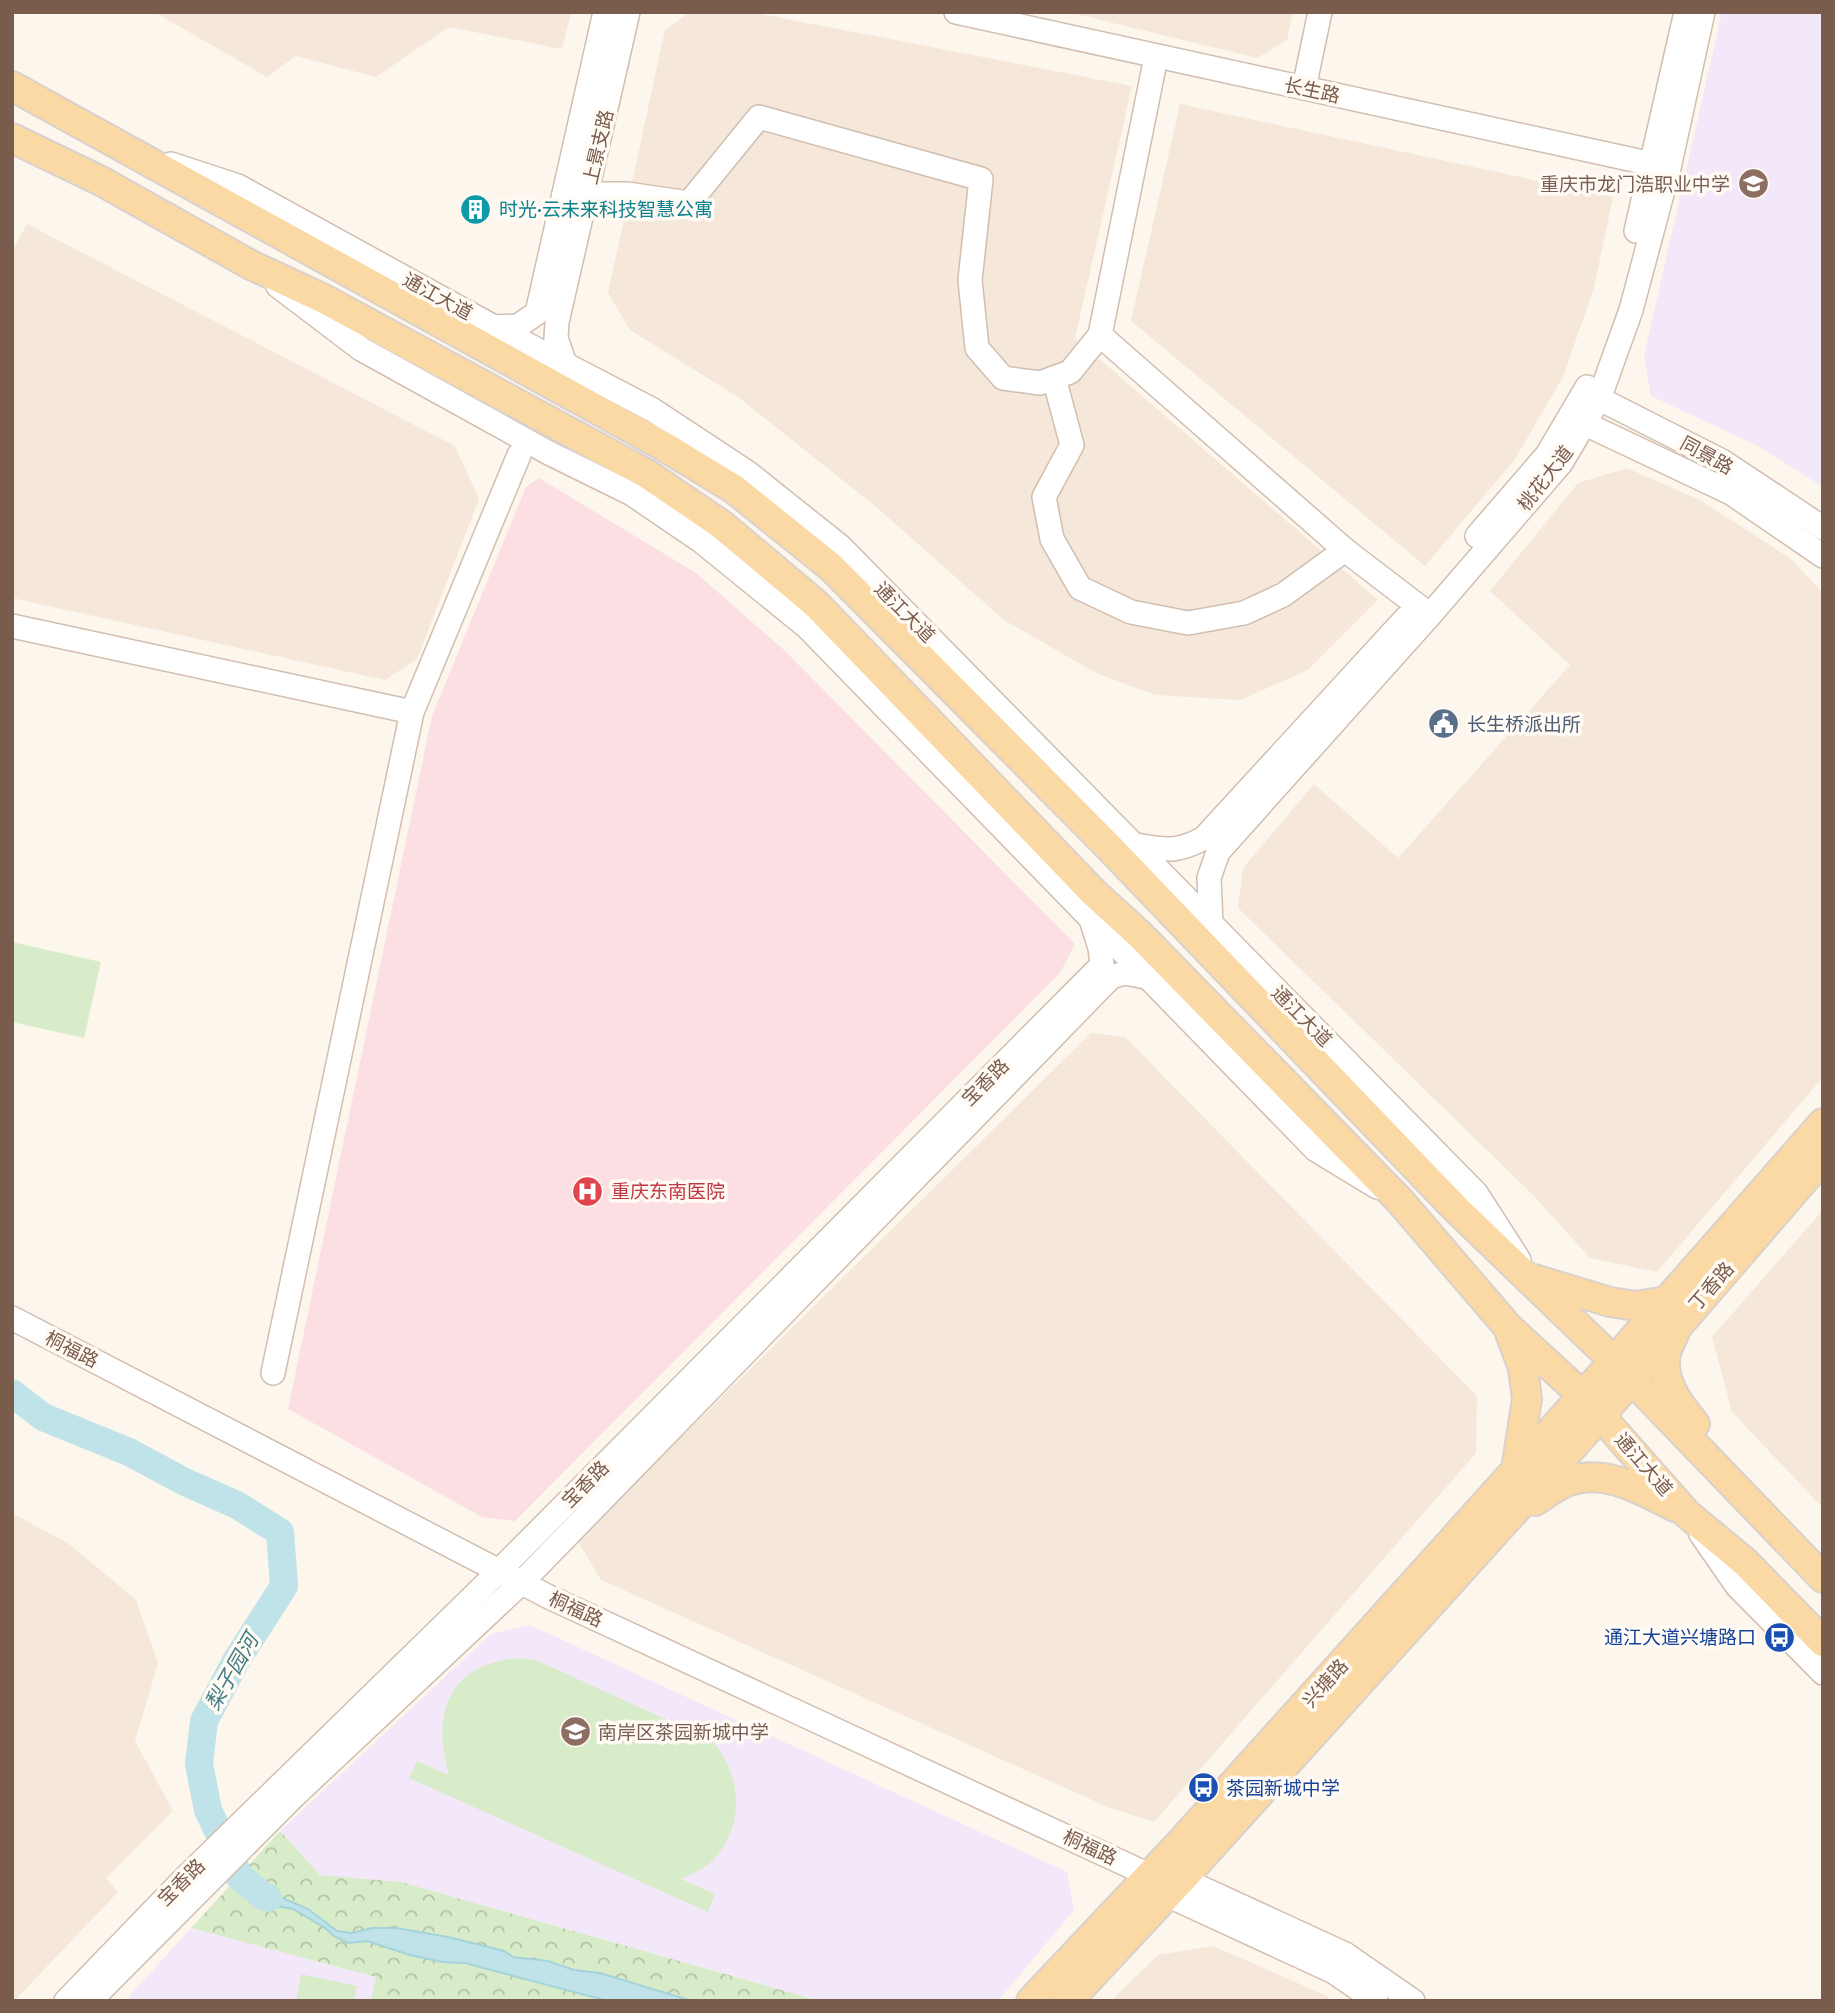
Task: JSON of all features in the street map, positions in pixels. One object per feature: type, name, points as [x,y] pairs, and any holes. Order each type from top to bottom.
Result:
[{"type":"main road","name":"通江大道","points":[[13,87],[665,447],[734,489],[831,567],[1165,904],[1454,1207],[1623,1369],[1823,1578]]},
{"type":"main road","name":"通江大道","points":[[12,138],[101,181],[251,265],[324,299],[647,474],[722,525],[816,604],[1094,893],[1140,935],[1400,1201],[1508,1327],[1592,1405],[1687,1514],[1745,1563],[1823,1642]]},
{"type":"main road","points":[[405,303],[468,313]]},
{"type":"main road","name":"丁香路","points":[[1623,1369],[1674,1310],[1823,1122]]},
{"type":"main road","name":"丁香路","points":[[1674,1310],[1823,1158]]},
{"type":"main road","points":[[1530,1278],[1610,1302],[1674,1310],[1666,1354],[1669,1386],[1675,1400],[1728,1463],[1758,1510]]},
{"type":"main road","points":[[1508,1327],[1523,1368],[1527,1399],[1516,1470]]},
{"type":"main road","name":"兴塘路","points":[[1031,2001],[1167,1883],[1501,1524],[1623,1369]]},
{"type":"main road","name":"兴塘路","points":[[1068,2001],[1516,1470],[1592,1405]]},
{"type":"main road","points":[[1501,1524],[1555,1488],[1579,1478],[1624,1482],[1687,1514]]},
{"type":"street","name":"上景支路","points":[[575,195],[605,12]]},
{"type":"street","name":"上景支路","points":[[547,318],[575,195],[628,12]]},
{"type":"street","name":"长生路","points":[[956,12],[1661,165]]},
{"type":"street","points":[[1304,88],[1320,12]]},
{"type":"street","name":"桃花大道","points":[[1661,165],[1686,12]]},
{"type":"street","name":"桃花大道","points":[[1211,845],[1424,610],[1577,420],[1592,395],[1661,165],[1703,12]]},
{"type":"street","points":[[575,195],[626,194],[689,203],[759,117],[981,179],[970,280],[977,348],[1003,378],[1040,383],[1070,372],[1100,335],[1156,57]]},
{"type":"street","name":"通江大道","points":[[124,149],[238,186],[468,313],[653,410],[747,472],[841,547],[1476,1193],[1530,1278]]},
{"type":"street","name":"通江大道","points":[[251,265],[362,349],[549,453],[632,494],[701,541],[807,628],[1316,1150],[1400,1201]]},
{"type":"street","points":[[494,327],[517,326],[547,318],[565,364]]},
{"type":"street","points":[[1100,335],[1345,550],[1424,610]]},
{"type":"street","points":[[1054,378],[1072,444],[1044,497],[1052,539],[1080,588],[1130,612],[1188,623],[1244,613],[1283,595],[1345,550]]},
{"type":"street","name":"同景路","points":[[1592,395],[1722,461],[1823,528]]},
{"type":"street","points":[[1577,420],[1731,494],[1823,556]]},
{"type":"street","points":[[494,422],[519,455]]},
{"type":"street","points":[[519,455],[549,453]]},
{"type":"street","points":[[273,1373],[412,712],[519,455]]},
{"type":"street","points":[[12,626],[412,712]]},
{"type":"street","points":[[1136,845],[1169,851],[1211,845],[1210,923]]},
{"type":"street","points":[[1090,916],[1106,971],[1151,978]]},
{"type":"street","name":"宝香路","points":[[66,2001],[190,1886],[499,1571],[1106,971]]},
{"type":"street","name":"宝香路","points":[[288,1788],[521,1583],[1106,971]]},
{"type":"street","name":"桐福路","points":[[12,1318],[521,1583],[1167,1883],[1334,1972],[1376,2001]]},
{"type":"street","name":"通江大道","points":[[1687,1514],[1737,1586],[1823,1673]]},
{"type":"street","name":"桐福路","points":[[1167,1883],[1345,1954],[1413,2001]]},
{"type":"street","name":"宝香路","points":[[90,2001],[190,1886]]},
{"type":"shaded area","points":[[154,12],[571,12],[562,49],[449,27],[376,77],[296,56],[267,77]]},
{"type":"shaded area","points":[[690,12],[751,12],[1132,86],[1075,338],[1378,600],[1308,670],[1240,700],[1155,695],[1096,673],[1004,620],[875,506],[738,397],[630,330],[608,293],[665,30]]},
{"type":"shaded area","points":[[1068,12],[1293,12],[1287,40],[1257,58]]},
{"type":"shaded area","name":"重庆市龙门浩职业中学","points":[[1722,12],[1823,12],[1823,487],[1758,446],[1651,396],[1644,356]]},
{"type":"shaded area","points":[[1180,104],[1613,197],[1594,288],[1563,377],[1515,459],[1425,566],[1131,321]]},
{"type":"shaded area","points":[[27,224],[455,446],[479,499],[417,659],[385,680],[12,598],[12,251]]},
{"type":"shaded area","points":[[1627,468],[1700,500],[1790,558],[1823,593],[1823,1077],[1657,1272],[1590,1258],[1531,1193],[1238,908],[1243,868],[1314,784],[1398,858],[1570,665],[1490,591],[1578,483]]},
{"type":"shaded area","name":"重庆东南医院","points":[[539,478],[696,573],[784,650],[1075,944],[1060,973],[515,1521],[482,1517],[288,1409],[432,716],[526,487]]},
{"type":"shaded area","points":[[1091,1033],[1125,1037],[1477,1396],[1476,1453],[1154,1822],[1110,1808],[601,1580],[577,1540]]},
{"type":"shaded area","points":[[1823,1210],[1823,1508],[1732,1412],[1712,1337]]},
{"type":"shaded area","points":[[12,1513],[69,1544],[136,1600],[158,1663],[135,1741],[173,1811],[106,1878],[118,1892],[14,2001]]},
{"type":"shaded area","name":"南岸区茶园新城中学","points":[[530,1625],[1067,1872],[1074,1910],[998,2001],[820,2001],[401,1882],[320,1875],[280,1831],[491,1634]]},
{"type":"shaded area","points":[[191,1928],[376,1977],[371,2001],[125,2001]]},
{"type":"shaded area","points":[[1213,1946],[1325,1995],[1333,2001],[1111,2001],[1158,1955]]},
{"type":"green space","points":[[12,942],[101,962],[84,1038],[12,1022]]},
{"type":"green space","points":[[519,1658],[536,1660],[711,1740],[722,1753],[734,1785],[736,1802],[730,1834],[722,1850],[710,1863],[681,1879],[715,1894],[708,1912],[409,1778],[417,1761],[449,1775],[442,1731],[451,1695],[461,1681],[476,1670],[495,1662]]},
{"type":"green space","points":[[280,1831],[320,1875],[401,1882],[820,2001],[371,2001],[376,1977],[191,1928]]},
{"type":"green space","points":[[301,1974],[357,1986],[354,2001],[296,2001]]},
{"type":"water","points":[[247,1867],[249,1876],[262,1889],[308,1909],[337,1931],[352,1933],[372,1928],[396,1928],[448,1937],[504,1951],[513,1957],[548,1961],[574,1970],[600,1973],[692,2001],[608,2001],[465,1963],[442,1962],[410,1955],[367,1941],[348,1943],[293,1909],[265,1904],[246,1892],[234,1881]]},
{"type":"waterway","name":"梨子园河","points":[[12,1393],[43,1417],[129,1452],[185,1482],[237,1505],[280,1532],[284,1586],[236,1661],[204,1721],[199,1764],[208,1810],[239,1876],[268,1898]]},
{"type":"place","name":"重庆市龙门浩职业中学","points":[[1753,184]]},
{"type":"place","name":"时光·云未来科技智慧公寓","points":[[476,209]]},
{"type":"place","name":"长生桥派出所","points":[[1444,724]]},
{"type":"place","name":"重庆东南医院","points":[[588,1191]]},
{"type":"place","name":"通江大道兴塘路口","points":[[1779,1637]]},
{"type":"place","name":"南岸区茶园新城中学","points":[[575,1732]]},
{"type":"place","name":"茶园新城中学","points":[[1203,1788]]}]
